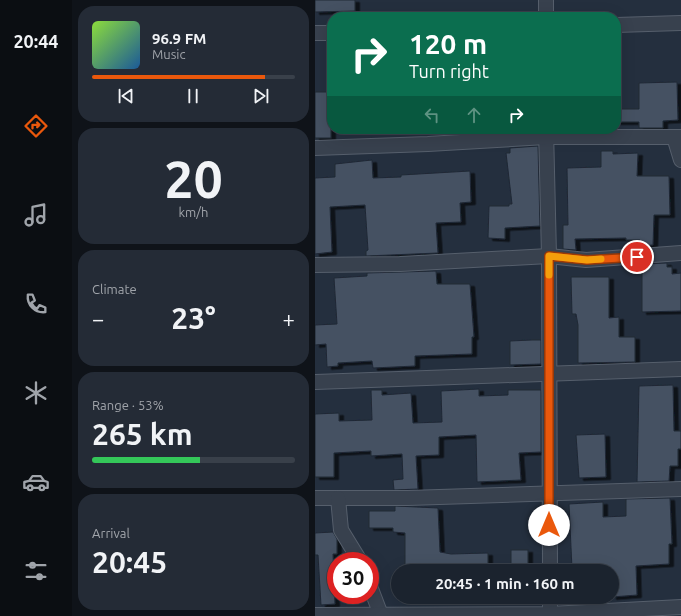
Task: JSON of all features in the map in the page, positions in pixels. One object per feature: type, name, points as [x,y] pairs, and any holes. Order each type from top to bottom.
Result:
[{"type":"street","points":[[546,12],[547,0]]},
{"type":"street","points":[[621,25],[681,23]]},
{"type":"street","points":[[315,33],[327,33]]},
{"type":"street","points":[[315,148],[428,144],[534,134]]},
{"type":"street","points":[[545,134],[549,256],[550,564]]},
{"type":"street","points":[[578,134],[678,137],[681,160]]},
{"type":"street","points":[[315,265],[400,264],[549,256],[587,260],[680,250]]},
{"type":"street","points":[[315,382],[681,369]]},
{"type":"street","points":[[315,498],[408,498],[681,489]]},
{"type":"street","points":[[338,498],[341,530],[354,552]]},
{"type":"street","points":[[377,604],[381,614]]},
{"type":"street","points":[[550,604],[550,615]]},
{"type":"street","points":[[315,615],[550,615],[681,607]]},
{"type":"building","points":[[315,0],[355,0],[355,11],[315,12]]},
{"type":"building","points":[[677,82],[678,120],[663,121],[663,128],[639,128],[639,122],[621,122],[621,109],[639,109],[639,83]]},
{"type":"building","points":[[315,92],[327,92],[327,134],[331,134],[331,138],[315,138]]},
{"type":"building","points":[[538,146],[540,226],[505,228],[505,239],[488,238],[489,206],[509,206],[509,204],[512,204],[506,153],[510,153],[510,148]]},
{"type":"building","points":[[601,151],[613,151],[613,154],[638,153],[637,176],[669,176],[670,215],[654,215],[653,245],[640,246],[640,240],[626,240],[626,238],[575,239],[576,250],[563,249],[563,225],[568,225],[567,168],[601,167]]},
{"type":"building","points":[[372,160],[373,178],[470,171],[471,202],[460,203],[461,222],[436,223],[438,253],[366,256],[366,251],[368,250],[365,205],[330,207],[332,252],[315,254],[315,178],[335,177],[335,164]]},
{"type":"building","points":[[667,263],[667,267],[672,267],[672,274],[681,273],[681,311],[642,312],[642,270],[645,270],[645,264]]},
{"type":"building","points":[[436,271],[437,284],[470,284],[474,337],[472,337],[472,354],[415,356],[415,366],[373,368],[372,361],[338,363],[338,366],[327,367],[326,344],[315,345],[315,325],[337,324],[334,278],[367,276],[367,273]]},
{"type":"building","points":[[571,277],[609,277],[609,318],[619,317],[619,337],[635,337],[635,362],[578,363],[578,325],[576,314],[572,314]]},
{"type":"building","points":[[541,340],[541,364],[510,365],[510,341]]},
{"type":"building","points":[[673,385],[674,431],[681,431],[681,449],[678,449],[678,466],[670,466],[669,481],[637,482],[639,386]]},
{"type":"building","points":[[479,389],[479,396],[508,395],[508,390],[541,390],[541,452],[519,453],[521,480],[477,482],[476,435],[439,437],[439,455],[416,456],[418,489],[394,490],[393,480],[403,479],[402,454],[371,456],[371,451],[334,453],[334,477],[315,477],[315,414],[339,413],[339,421],[372,420],[371,390],[382,390],[382,395],[411,393],[413,423],[442,422],[441,391]]},
{"type":"building","points":[[605,434],[606,477],[579,478],[576,435]]},
{"type":"building","points":[[670,498],[672,544],[669,544],[669,564],[636,566],[637,595],[619,596],[619,564],[572,564],[569,504],[603,502],[603,517],[626,516],[626,499]]},
{"type":"building","points":[[395,506],[438,508],[440,552],[451,554],[488,553],[488,564],[405,564],[405,533],[393,532],[393,528],[369,528],[369,511],[395,511]]},
{"type":"building","points":[[333,532],[337,539],[337,552],[327,552],[327,604],[335,604],[321,605],[318,555],[315,555],[315,533]]},
{"type":"building","points":[[511,550],[528,550],[528,564],[511,564]]},
{"type":"slow traffic","points":[[549,275],[549,256],[587,260],[601,259]]},
{"type":"route","points":[[549,525],[549,256],[587,260],[637,257]]}]
